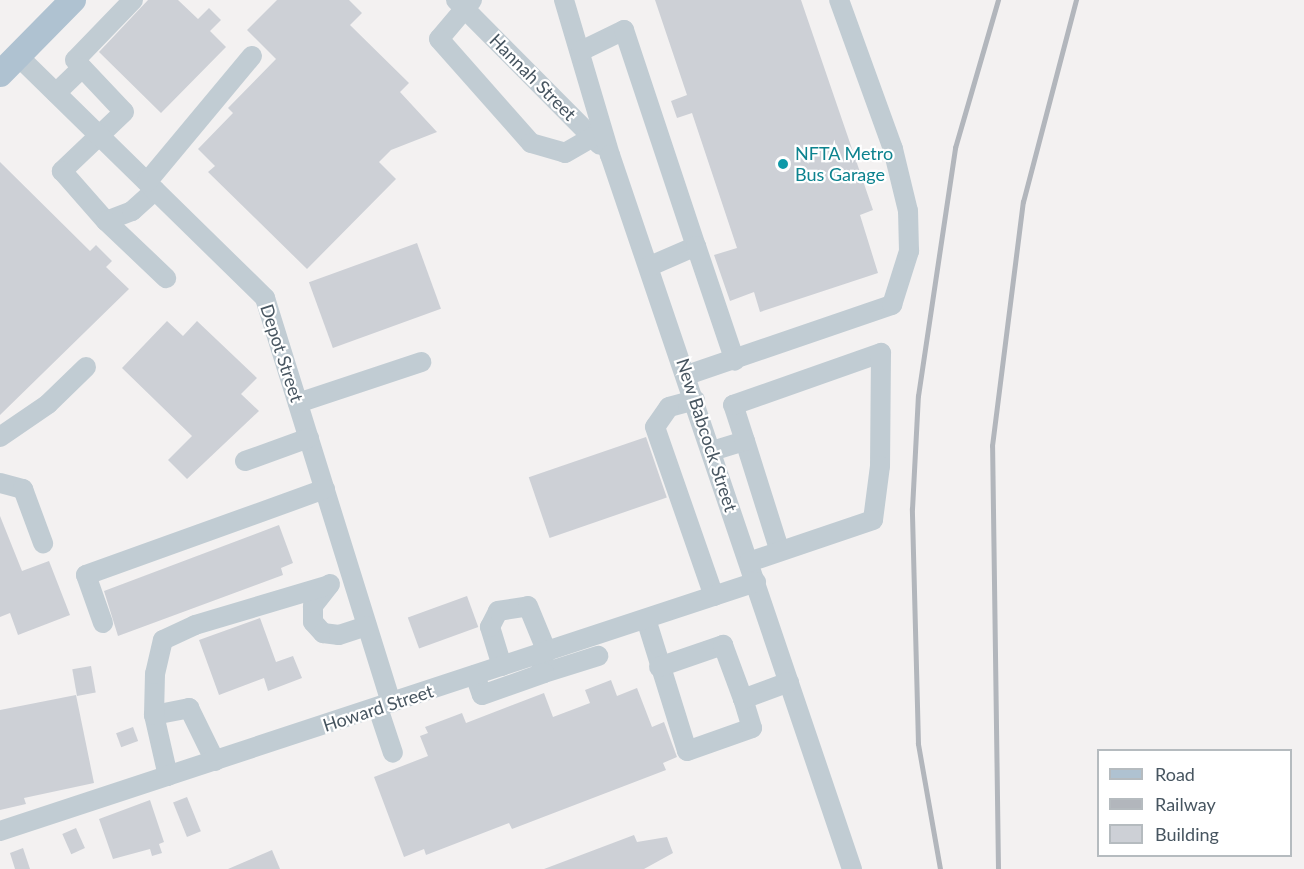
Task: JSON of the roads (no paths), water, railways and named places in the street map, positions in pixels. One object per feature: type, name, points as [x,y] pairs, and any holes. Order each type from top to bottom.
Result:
[{"type":"main road","points":[[0,74],[74,0]]},
{"type":"street","points":[[133,0],[75,60],[124,112],[101,137],[62,171],[106,221],[166,278]]},
{"type":"street","name":"New Babcock Street","points":[[564,0],[610,155],[687,375],[852,869]]},
{"type":"street","points":[[687,375],[735,361],[892,305],[909,251],[908,211],[893,149],[839,0]]},
{"type":"street","points":[[464,3],[439,39],[531,143],[566,153],[592,137]]},
{"type":"street","name":"Hannah Street","points":[[464,3],[610,155]]},
{"type":"street","points":[[581,51],[624,30],[735,361]]},
{"type":"street","name":"Depot Street","points":[[18,56],[265,298],[367,626],[393,753]]},
{"type":"street","points":[[106,221],[132,212],[252,56]]},
{"type":"street","points":[[56,93],[82,68]]},
{"type":"street","points":[[650,266],[696,246]]},
{"type":"street","points":[[749,562],[779,549],[873,520],[880,466],[881,353],[733,405],[779,549]]},
{"type":"street","points":[[298,403],[421,362]]},
{"type":"street","points":[[0,437],[48,404],[86,367]]},
{"type":"street","points":[[695,400],[669,407],[656,427],[714,596]]},
{"type":"street","points":[[245,461],[309,438]]},
{"type":"street","points":[[712,451],[745,441]]},
{"type":"street","points":[[0,483],[23,489],[43,543]]},
{"type":"street","points":[[103,623],[86,575],[326,489]]},
{"type":"street","points":[[168,776],[154,715],[155,674],[163,640],[195,625],[352,576]]},
{"type":"street","name":"Howard Street","points":[[0,831],[756,582]]},
{"type":"street","points":[[329,585],[313,606],[313,622],[323,633],[339,635],[367,626]]},
{"type":"street","points":[[502,666],[490,627],[498,611],[528,606],[543,653],[544,673]]},
{"type":"street","points":[[645,619],[659,667],[687,751],[752,728],[723,645],[659,667]]},
{"type":"street","points":[[476,675],[482,695],[598,656]]},
{"type":"street","points":[[742,699],[789,682]]},
{"type":"street","points":[[154,715],[189,708],[215,761]]},
{"type":"railway","points":[[940,869],[918,744],[912,509],[918,396],[955,148],[998,0]]},
{"type":"railway","points":[[998,869],[992,446],[1023,202],[1076,0]]},
{"type":"place","name":"NFTA Metro Bus Garage","points":[[783,164]]}]
